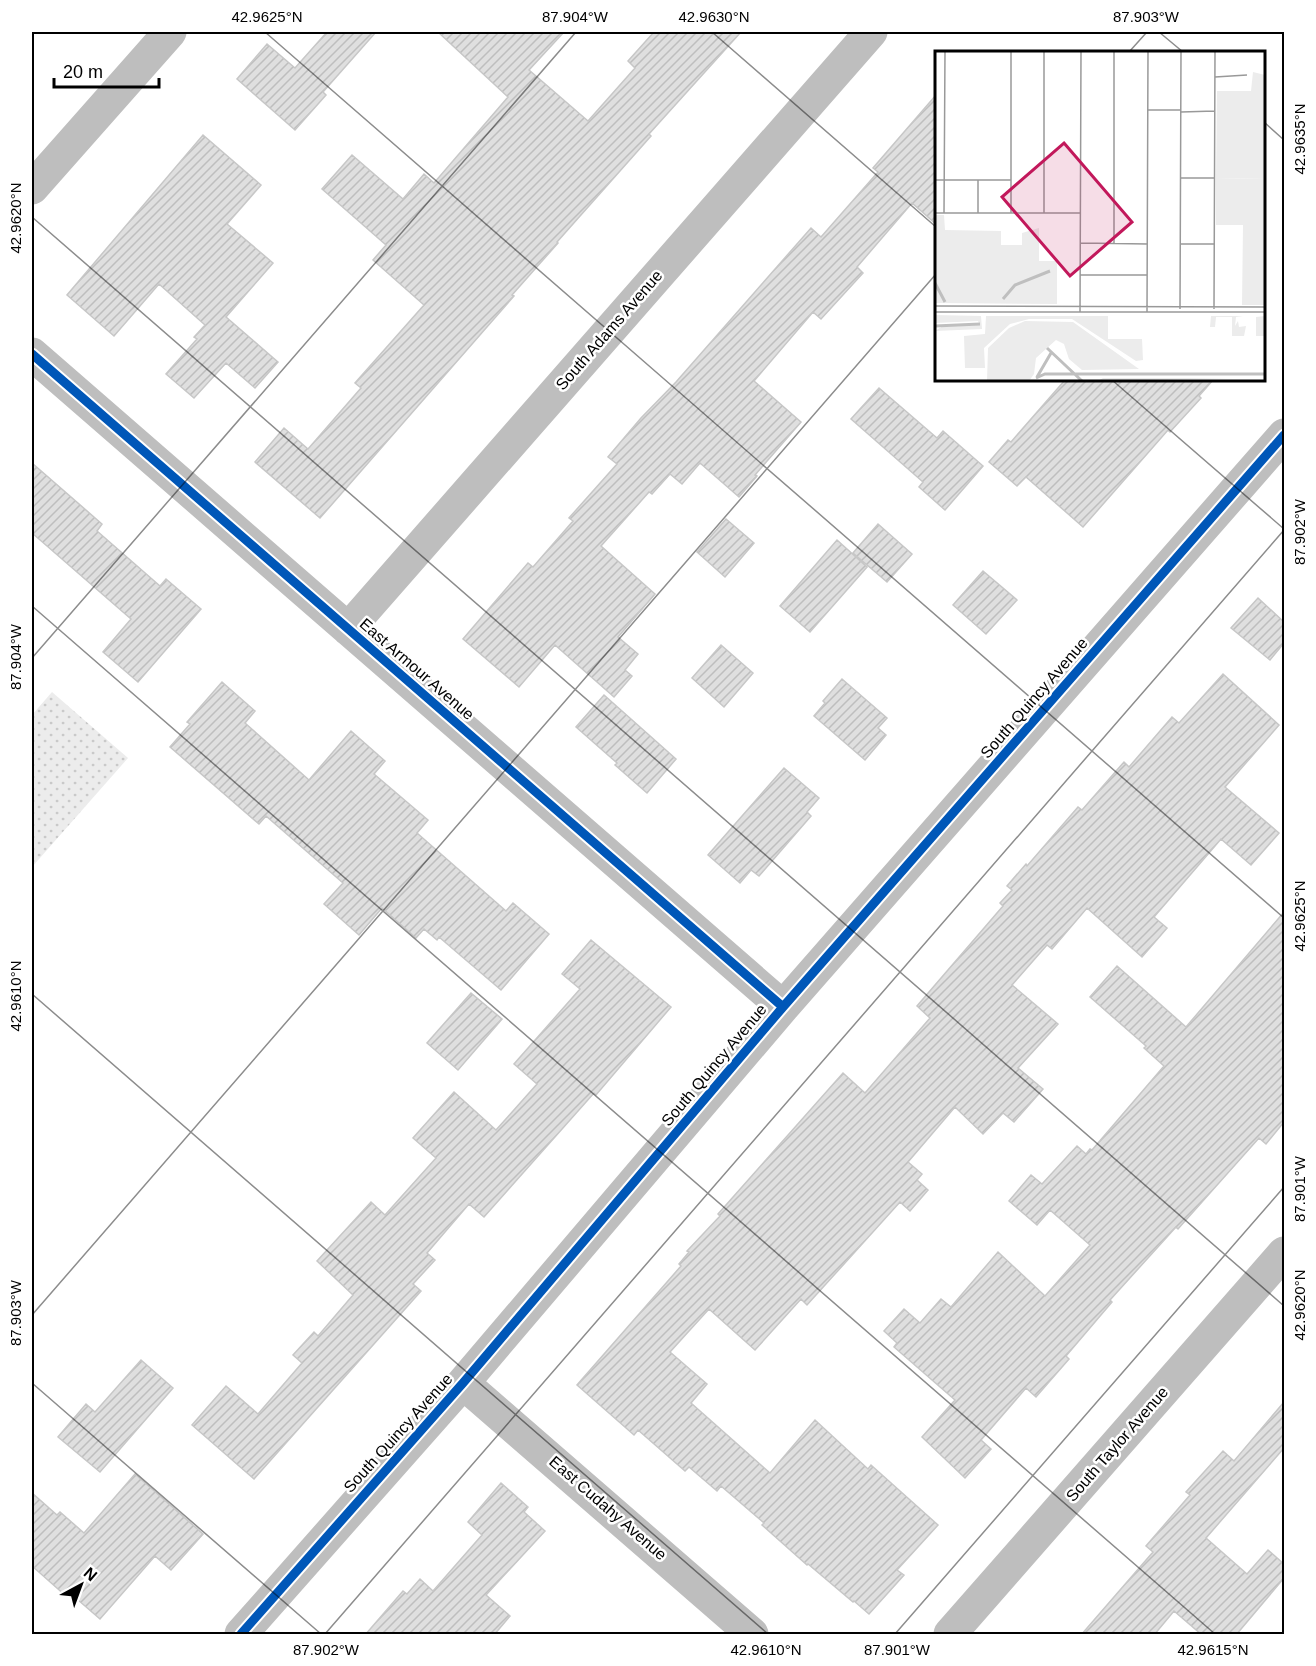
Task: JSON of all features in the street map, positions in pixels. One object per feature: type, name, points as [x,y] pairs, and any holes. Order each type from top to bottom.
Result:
[{"type":"street","points":[[32,188],[170,32]]},
{"type":"street","name":"South Adams Avenue","points":[[348,629],[871,32]]},
{"type":"street","name":"East Armour Avenue","points":[[32,354],[783,1007]]},
{"type":"street","name":"South Quincy Avenue","points":[[241,1635],[463,1383],[783,1007],[1284,435]]},
{"type":"street","name":"South Taylor Avenue","points":[[950,1635],[1284,1253]]},
{"type":"street","name":"East Cudahy Avenue","points":[[463,1383],[752,1635]]},
{"type":"shaded area","points":[[52,692],[128,758],[32,867],[32,715]]},
{"type":"building","points":[[327,32],[376,32],[323,92],[326,95],[295,130],[237,79],[267,44],[295,68]]},
{"type":"building","points":[[438,32],[564,32],[529,70],[588,121],[635,68],[628,61],[654,32],[741,32],[649,134],[651,136],[557,242],[512,295],[514,296],[320,518],[255,462],[284,428],[308,449],[361,388],[355,383],[424,305],[373,260],[386,245],[322,189],[352,155],[403,199],[424,174],[434,183],[508,97]]},
{"type":"building","points":[[935,96],[935,223],[912,203],[857,267],[863,273],[821,319],[813,312],[754,381],[801,422],[739,497],[700,463],[682,484],[670,474],[652,494],[649,492],[601,546],[655,594],[618,637],[638,654],[625,670],[632,676],[614,697],[555,645],[519,687],[463,639],[528,563],[533,567],[573,521],[569,518],[617,464],[608,457],[641,418],[676,382],[811,228],[821,237],[878,172],[873,168]]},
{"type":"building","points":[[203,135],[261,185],[227,224],[273,263],[226,317],[278,362],[255,388],[226,363],[194,398],[166,374],[197,339],[194,337],[205,325],[159,284],[114,336],[67,295]]},
{"type":"building","points":[[1064,381],[1212,381],[1199,396],[1201,398],[1170,432],[1168,430],[1083,527],[1026,477],[1017,486],[989,462],[1008,440],[1011,442]]},
{"type":"building","points":[[879,388],[937,438],[943,431],[983,466],[945,510],[919,487],[923,482],[851,419]]},
{"type":"building","points":[[32,463],[102,524],[97,531],[160,586],[166,579],[201,609],[138,682],[103,652],[131,619],[32,533]]},
{"type":"building","points":[[726,519],[754,543],[725,577],[697,552]]},
{"type":"building","points":[[878,524],[912,554],[887,582],[853,553]]},
{"type":"building","points":[[837,540],[867,567],[810,632],[780,606]]},
{"type":"building","points":[[983,571],[1017,600],[986,634],[953,605]]},
{"type":"building","points":[[1258,598],[1284,622],[1284,643],[1270,660],[1231,628]]},
{"type":"building","points":[[721,645],[753,673],[724,707],[692,678]]},
{"type":"building","points":[[1223,674],[1279,725],[1225,787],[1279,833],[1251,865],[1221,839],[1154,917],[1167,928],[1142,957],[1087,908],[1052,949],[1047,945],[1012,985],[1058,1024],[1018,1068],[1043,1089],[1014,1122],[1003,1113],[983,1134],[955,1107],[908,1162],[922,1174],[917,1180],[928,1190],[910,1211],[900,1202],[807,1305],[801,1299],[755,1350],[709,1309],[670,1352],[707,1384],[691,1403],[770,1473],[815,1420],[868,1469],[871,1465],[938,1525],[897,1570],[904,1575],[869,1614],[807,1565],[762,1525],[764,1523],[721,1486],[717,1491],[689,1467],[685,1471],[638,1430],[634,1435],[577,1385],[681,1266],[679,1264],[689,1252],[687,1251],[720,1216],[718,1214],[843,1073],[865,1093],[930,1018],[917,1006],[1003,906],[1000,903],[1012,890],[1007,886],[1026,864],[1027,866],[1078,807],[1082,810],[1124,762],[1129,767],[1172,717],[1179,723]]},
{"type":"building","points":[[842,679],[887,718],[878,728],[886,735],[865,760],[814,716],[825,703],[823,701]]},
{"type":"building","points":[[222,682],[255,711],[245,723],[309,780],[351,731],[385,761],[374,774],[428,820],[417,833],[506,911],[513,903],[549,934],[501,990],[439,937],[437,940],[424,929],[416,938],[382,908],[359,935],[324,904],[343,883],[266,816],[259,824],[170,747],[190,724],[187,722]]},
{"type":"building","points":[[604,695],[676,759],[647,793],[576,727]]},
{"type":"building","points":[[784,768],[819,798],[807,812],[811,816],[759,876],[751,870],[740,883],[708,855]]},
{"type":"building","points":[[1284,912],[1284,1122],[1266,1144],[1259,1138],[1178,1229],[1176,1227],[1110,1300],[1112,1302],[1066,1356],[1069,1359],[1036,1397],[1026,1388],[981,1440],[991,1449],[965,1478],[922,1437],[955,1400],[894,1347],[897,1343],[884,1331],[904,1309],[920,1323],[941,1299],[951,1307],[998,1252],[1045,1296],[1090,1245],[1050,1210],[1037,1225],[1009,1201],[1031,1175],[1042,1184],[1077,1146],[1086,1154],[1090,1149],[1092,1150],[1164,1066],[1144,1048],[1146,1046],[1090,997],[1117,966],[1186,1027]]},
{"type":"building","points":[[591,940],[671,1007],[596,1095],[594,1093],[484,1217],[469,1204],[427,1253],[435,1260],[413,1284],[421,1291],[254,1479],[192,1425],[226,1386],[258,1414],[302,1363],[293,1355],[314,1332],[318,1336],[353,1295],[317,1261],[371,1202],[385,1215],[436,1158],[413,1138],[454,1092],[496,1130],[537,1084],[514,1064],[580,989],[562,974]]},
{"type":"building","points":[[471,993],[502,1019],[458,1070],[427,1043]]},
{"type":"building","points":[[141,1360],[173,1388],[100,1472],[58,1437],[86,1404],[95,1412]]},
{"type":"building","points":[[1284,1402],[1284,1448],[1206,1538],[1247,1574],[1268,1550],[1284,1564],[1284,1578],[1236,1635],[1202,1635],[1174,1611],[1154,1635],[1081,1635],[1153,1552],[1146,1546],[1190,1495],[1186,1492],[1223,1451],[1234,1461]]},
{"type":"building","points":[[135,1474],[203,1534],[171,1570],[155,1556],[100,1619],[70,1593],[67,1597],[32,1566],[32,1493],[57,1515],[60,1512],[84,1533]]},
{"type":"building","points":[[501,1483],[528,1507],[524,1512],[545,1531],[486,1595],[510,1616],[494,1635],[365,1635],[403,1591],[407,1594],[420,1579],[433,1591],[482,1535],[468,1522]]},
{"type":"cycle path","points":[[32,354],[783,1007]]},
{"type":"cycle path","points":[[241,1634],[463,1383],[783,1007],[1284,435]]}]
